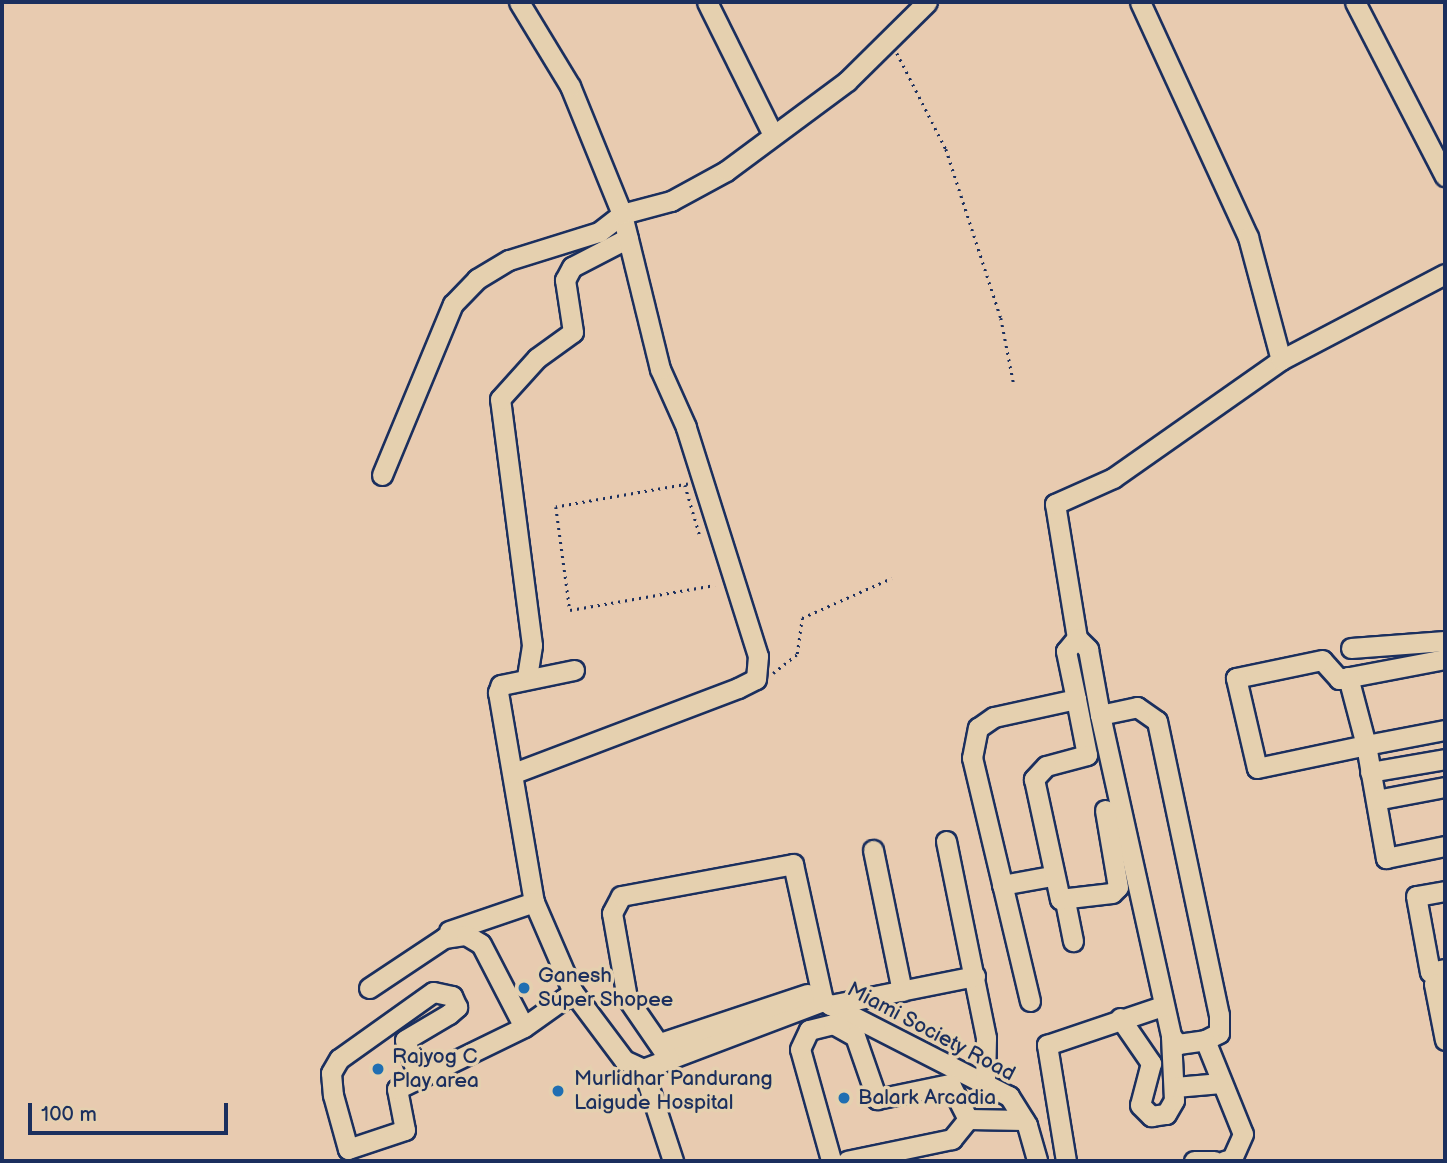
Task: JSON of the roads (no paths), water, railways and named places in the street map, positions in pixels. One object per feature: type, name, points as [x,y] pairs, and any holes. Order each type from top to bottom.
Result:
[{"type":"street","points":[[514,773],[657,724],[756,679],[751,626],[724,548],[693,484],[660,369],[622,214],[570,86],[519,2]]},
{"type":"street","points":[[707,2],[772,133]]},
{"type":"street","points":[[382,475],[453,303],[509,260],[600,232],[622,214],[697,187],[772,133],[891,40],[927,2]]},
{"type":"street","points":[[1140,2],[1248,237],[1280,360]]},
{"type":"street","points":[[1355,2],[1419,135],[1445,176]]},
{"type":"street","points":[[527,677],[532,645],[500,399],[537,358],[573,332],[565,280],[572,267],[628,238]]},
{"type":"street","points":[[1120,1018],[1154,1071],[1140,1092],[1143,1112],[1166,1114],[1175,1087],[1171,1036],[1162,1006],[1088,649],[1077,638],[1055,504],[1113,478],[1280,360],[1445,274]]},
{"type":"street","points":[[1073,941],[1065,901],[1052,876],[1034,779],[1046,766],[1087,755],[1066,650],[1077,638]]},
{"type":"street","points":[[1351,648],[1445,641]]},
{"type":"street","points":[[1445,659],[1339,679],[1322,660],[1236,678],[1257,768],[1445,730]]},
{"type":"street","points":[[574,670],[527,677],[498,692],[534,902],[573,992],[624,1060],[643,1069],[673,1161]]},
{"type":"street","points":[[1348,677],[1366,745],[1386,858],[1445,846]]},
{"type":"street","points":[[1030,1001],[972,758],[974,736],[994,718],[1076,699]]},
{"type":"street","points":[[1100,716],[1137,707],[1157,721],[1219,1015],[1219,1033],[1205,1040],[1178,1044],[1171,1036]]},
{"type":"street","points":[[1370,772],[1445,759]]},
{"type":"street","points":[[1376,800],[1445,787]]},
{"type":"street","points":[[1065,901],[1118,887],[1105,810]]},
{"type":"street","points":[[946,841],[986,1038],[985,1083]]},
{"type":"street","points":[[873,850],[902,991]]},
{"type":"street","points":[[666,1051],[627,998],[612,913],[621,896],[793,864],[825,998],[902,991],[975,976]]},
{"type":"street","points":[[1002,885],[1052,876]]},
{"type":"street","points":[[1445,891],[1416,896],[1430,972],[1445,969]]},
{"type":"street","points":[[432,937],[534,902]]},
{"type":"street","points":[[369,988],[444,938],[466,935],[481,944],[524,1027]]},
{"type":"street","points":[[1445,982],[1434,984],[1445,1040]]},
{"type":"street","points":[[418,1076],[405,1040],[457,1007],[452,996],[433,992],[339,1059],[331,1073],[333,1095],[348,1149],[405,1130],[396,1096],[418,1076],[524,1027],[573,992]]},
{"type":"street","name":"Miami Society Road","points":[[643,1069],[666,1051],[825,998],[1009,1096],[1024,1120],[1037,1161]]},
{"type":"street","points":[[1066,1161],[1047,1045],[1120,1018],[1162,1006]]},
{"type":"street","points":[[833,1024],[855,1036],[877,1099],[950,1084],[968,1119],[952,1139],[836,1161],[821,1130],[800,1049],[809,1030],[833,1024]]},
{"type":"street","points":[[1205,1040],[1242,1134],[1232,1159],[1224,1161]]},
{"type":"street","points":[[1175,1087],[1221,1083]]},
{"type":"street","points":[[968,1119],[1024,1120]]},
{"type":"street","points":[[1194,1161],[1214,1161]]},
{"type":"place","name":"Ganesh Super Shopee","points":[[524,988]]},
{"type":"place","name":"Rajyog C Play area","points":[[378,1069]]},
{"type":"place","name":"Murlidhar Pandurang Laigude Hospital","points":[[558,1091]]},
{"type":"place","name":"Balark Arcadia","points":[[844,1098]]}]
